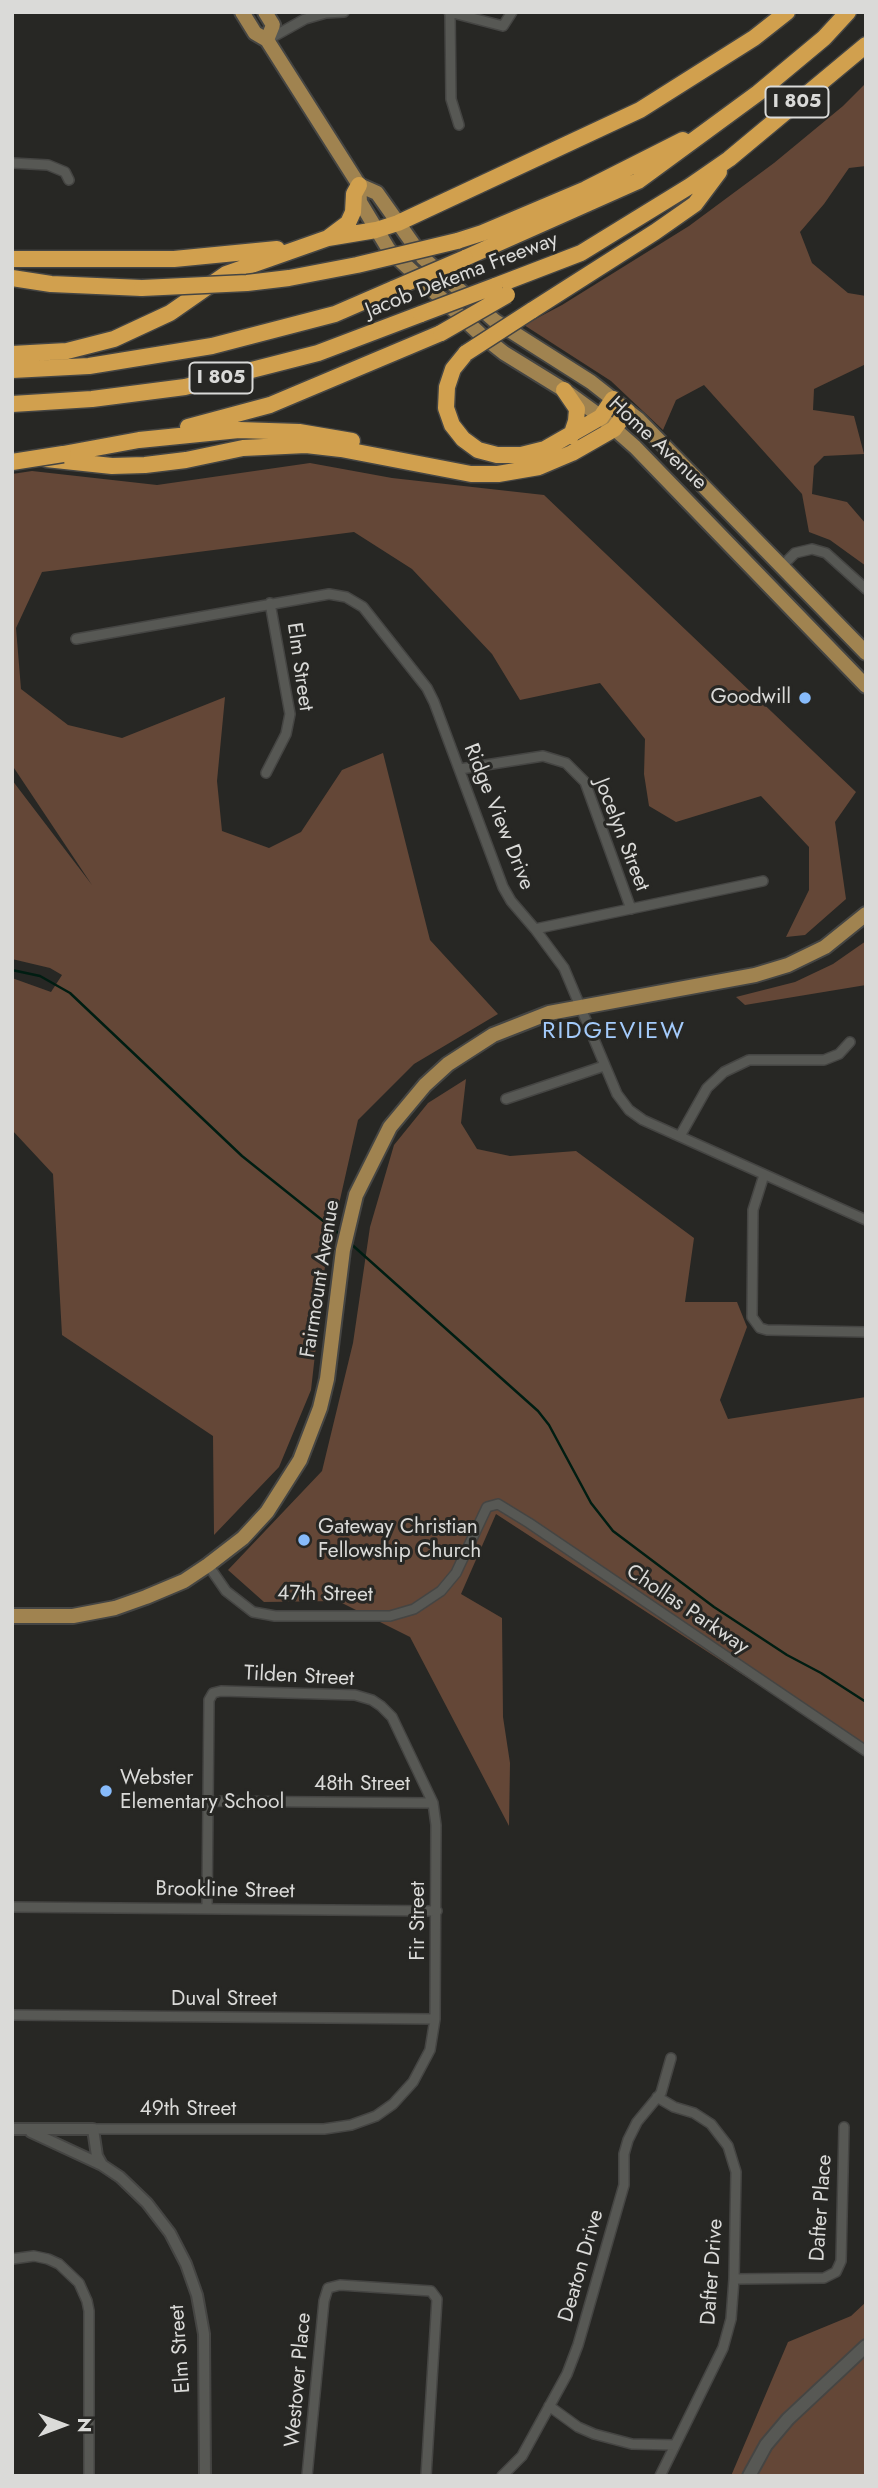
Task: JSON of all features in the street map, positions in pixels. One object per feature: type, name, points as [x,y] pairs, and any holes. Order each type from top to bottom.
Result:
[{"type":"highway","points":[[12,354],[67,351],[114,339],[170,313],[226,274],[328,238],[376,230],[398,223],[640,110],[754,38],[787,12]]},
{"type":"highway","name":"Jacob Dekema Freeway","points":[[12,370],[89,366],[212,346],[335,314],[638,181],[722,120],[824,38],[848,12]]},
{"type":"highway","name":"Jacob Dekema Freeway","points":[[12,404],[92,400],[186,387],[318,353],[421,314],[501,291],[580,253],[644,216],[729,159],[866,45]]},
{"type":"highway","points":[[12,278],[51,284],[142,288],[247,283],[357,265],[482,233],[586,189],[722,120]]},
{"type":"highway","points":[[613,400],[601,417],[571,436],[545,449],[521,455],[497,455],[478,450],[463,439],[452,425],[446,408],[447,387],[453,369],[466,353],[635,246],[695,204],[729,159]]},
{"type":"highway","points":[[328,238],[348,223],[353,212],[354,194],[359,185]]},
{"type":"highway","points":[[12,258],[174,259],[304,247]]},
{"type":"highway","points":[[12,462],[139,440],[270,405],[441,333],[501,291]]},
{"type":"highway","points":[[564,390],[578,409],[571,436]]},
{"type":"highway","points":[[12,454],[101,465],[145,466],[243,448],[306,446],[341,449],[486,474],[539,467],[572,453],[614,429],[627,411]]},
{"type":"highway","points":[[139,440],[239,430],[299,432],[378,448],[448,469]]},
{"type":"main road","name":"Home Avenue","points":[[242,12],[255,33],[267,40],[359,185],[360,202],[388,250],[480,334],[504,353],[564,390],[601,417],[635,447],[866,686]]},
{"type":"main road","name":"Home Avenue","points":[[265,12],[273,26],[267,40]]},
{"type":"main road","name":"Home Avenue","points":[[359,185],[377,193],[423,258],[495,321],[591,382],[627,411],[699,480],[866,653]]},
{"type":"main road","name":"Fairmount Avenue","points":[[208,1564],[243,1538],[267,1512],[300,1460],[320,1408],[348,1222],[356,1195],[377,1149],[425,1085],[447,1064],[494,1035],[549,1013],[771,971],[825,947],[866,914]]},
{"type":"main road","points":[[12,1616],[73,1616],[116,1608],[184,1581],[208,1564]]},
{"type":"main road","points":[[749,2476],[766,2445],[788,2419],[866,2346]]},
{"type":"street","points":[[267,40],[305,19],[326,13],[344,12]]},
{"type":"street","points":[[459,125],[451,99],[449,12],[503,26],[512,12]]},
{"type":"street","points":[[12,163],[48,164],[65,172],[69,180]]},
{"type":"street","points":[[782,566],[794,553],[811,549],[825,554],[866,589]]},
{"type":"street","name":"Ridge View Drive","points":[[76,639],[329,594],[346,597],[363,607],[427,688],[503,887],[564,968],[604,1066],[617,1094],[629,1110],[643,1120],[866,1220]]},
{"type":"street","name":"Elm Street","points":[[265,773],[286,734],[290,714],[270,603]]},
{"type":"street","name":"Jocelyn Street","points":[[460,769],[543,755],[566,763],[585,782],[631,909]]},
{"type":"street","points":[[535,929],[762,881]]},
{"type":"street","points":[[680,1136],[707,1088],[724,1072],[749,1060],[824,1060],[839,1054],[850,1042]]},
{"type":"street","points":[[506,1100],[604,1066]]},
{"type":"street","points":[[764,1175],[753,1210],[752,1317],[760,1328],[767,1331],[866,1332]]},
{"type":"street","name":"Chollas Parkway","points":[[487,1507],[498,1504],[508,1508],[866,1751]]},
{"type":"street","name":"47th Street","points":[[208,1564],[226,1591],[253,1612],[275,1616],[390,1616],[414,1609],[441,1591],[456,1573],[487,1507]]},
{"type":"street","name":"Tilden Street","points":[[208,1801],[209,1700],[214,1693],[355,1695],[381,1706]]},
{"type":"street","name":"Fir Street","points":[[363,2121],[393,2104],[413,2082],[430,2050],[435,2019],[437,1911],[436,1825],[433,1803],[392,1717],[381,1706]]},
{"type":"street","points":[[207,1908],[208,1801]]},
{"type":"street","name":"48th Street","points":[[208,1801],[433,1803]]},
{"type":"street","name":"Brookline Street","points":[[12,1907],[437,1911]]},
{"type":"street","name":"Duval Street","points":[[12,2015],[435,2019]]},
{"type":"street","name":"Deaton Drive","points":[[502,2476],[522,2456],[567,2374],[578,2345],[624,2185],[624,2154],[628,2140],[637,2122],[664,2085],[671,2058]]},
{"type":"street","name":"Dafter Drive","points":[[657,2097],[694,2113],[711,2124],[732,2154],[736,2172],[731,2319],[723,2348],[660,2476]]},
{"type":"street","name":"49th Street","points":[[12,2129],[324,2129],[363,2121]]},
{"type":"street","name":"Dafter Place","points":[[734,2279],[824,2278],[836,2272],[841,2261],[844,2127]]},
{"type":"street","points":[[93,2129],[97,2156],[102,2165]]},
{"type":"street","name":"Elm Street","points":[[26,2130],[102,2165],[120,2177],[147,2203],[170,2233],[186,2264],[197,2295],[204,2334],[205,2476]]},
{"type":"street","points":[[12,2259],[34,2256],[48,2259],[73,2276],[84,2292],[89,2311],[89,2476]]},
{"type":"street","name":"Westover Place","points":[[307,2476],[324,2301],[328,2288],[340,2285],[431,2291],[437,2299],[426,2476]]},
{"type":"street","points":[[549,2406],[578,2427],[594,2434],[632,2444],[676,2445]]},
{"type":"shaded area","points":[[866,83],[866,166],[849,168],[800,232],[812,263],[848,293],[866,296],[866,364],[814,389],[813,410],[854,416],[864,454],[824,456],[814,466],[812,494],[847,502],[866,524],[866,566],[830,540],[809,532],[802,494],[704,385],[676,400],[663,430],[611,381],[524,325],[562,305],[689,226],[774,163],[843,106]]},
{"type":"shaded area","points":[[310,463],[392,478],[544,495],[856,792],[835,822],[846,899],[805,935],[786,937],[809,890],[809,847],[761,796],[676,822],[649,806],[644,774],[645,739],[600,683],[520,700],[492,654],[412,569],[354,532],[42,572],[16,628],[21,689],[68,725],[122,738],[225,697],[217,781],[222,831],[269,848],[301,832],[342,770],[383,753],[430,940],[498,1014],[414,1064],[358,1120],[325,1266],[311,1390],[279,1467],[214,1535],[213,1436],[62,1335],[53,1174],[12,1130],[12,978],[51,992],[62,975],[50,968],[12,959],[12,780],[92,885],[12,765],[12,474],[32,471],[157,485]]},
{"type":"shaded area","points":[[866,941],[866,985],[745,1005],[736,997],[795,982],[833,964]]},
{"type":"shaded area","points":[[466,1079],[461,1123],[477,1149],[510,1156],[576,1151],[694,1238],[685,1302],[737,1302],[747,1327],[720,1400],[728,1419],[866,1397],[866,1755],[496,1514],[461,1594],[502,1618],[503,1717],[510,1763],[509,1826],[410,1637],[338,1601],[264,1602],[228,1570],[322,1471],[353,1343],[370,1227],[394,1145],[428,1103]]},
{"type":"shaded area","points":[[866,2302],[866,2476],[731,2476],[788,2342],[851,2316]]},
{"type":"waterway","points":[[12,970],[40,976],[70,993],[242,1156],[342,1236]]},
{"type":"waterway","points":[[350,1243],[538,1411],[549,1425],[591,1503],[613,1531],[714,1607],[866,1702]]},
{"type":"place","name":"Goodwill","points":[[805,698]]},
{"type":"place","name":"Gateway Christian Fellowship Church","points":[[304,1540]]},
{"type":"place","name":"Webster Elementary School","points":[[106,1791]]},
{"type":"district","name":"RIDGEVIEW","points":[[614,1032]]}]
